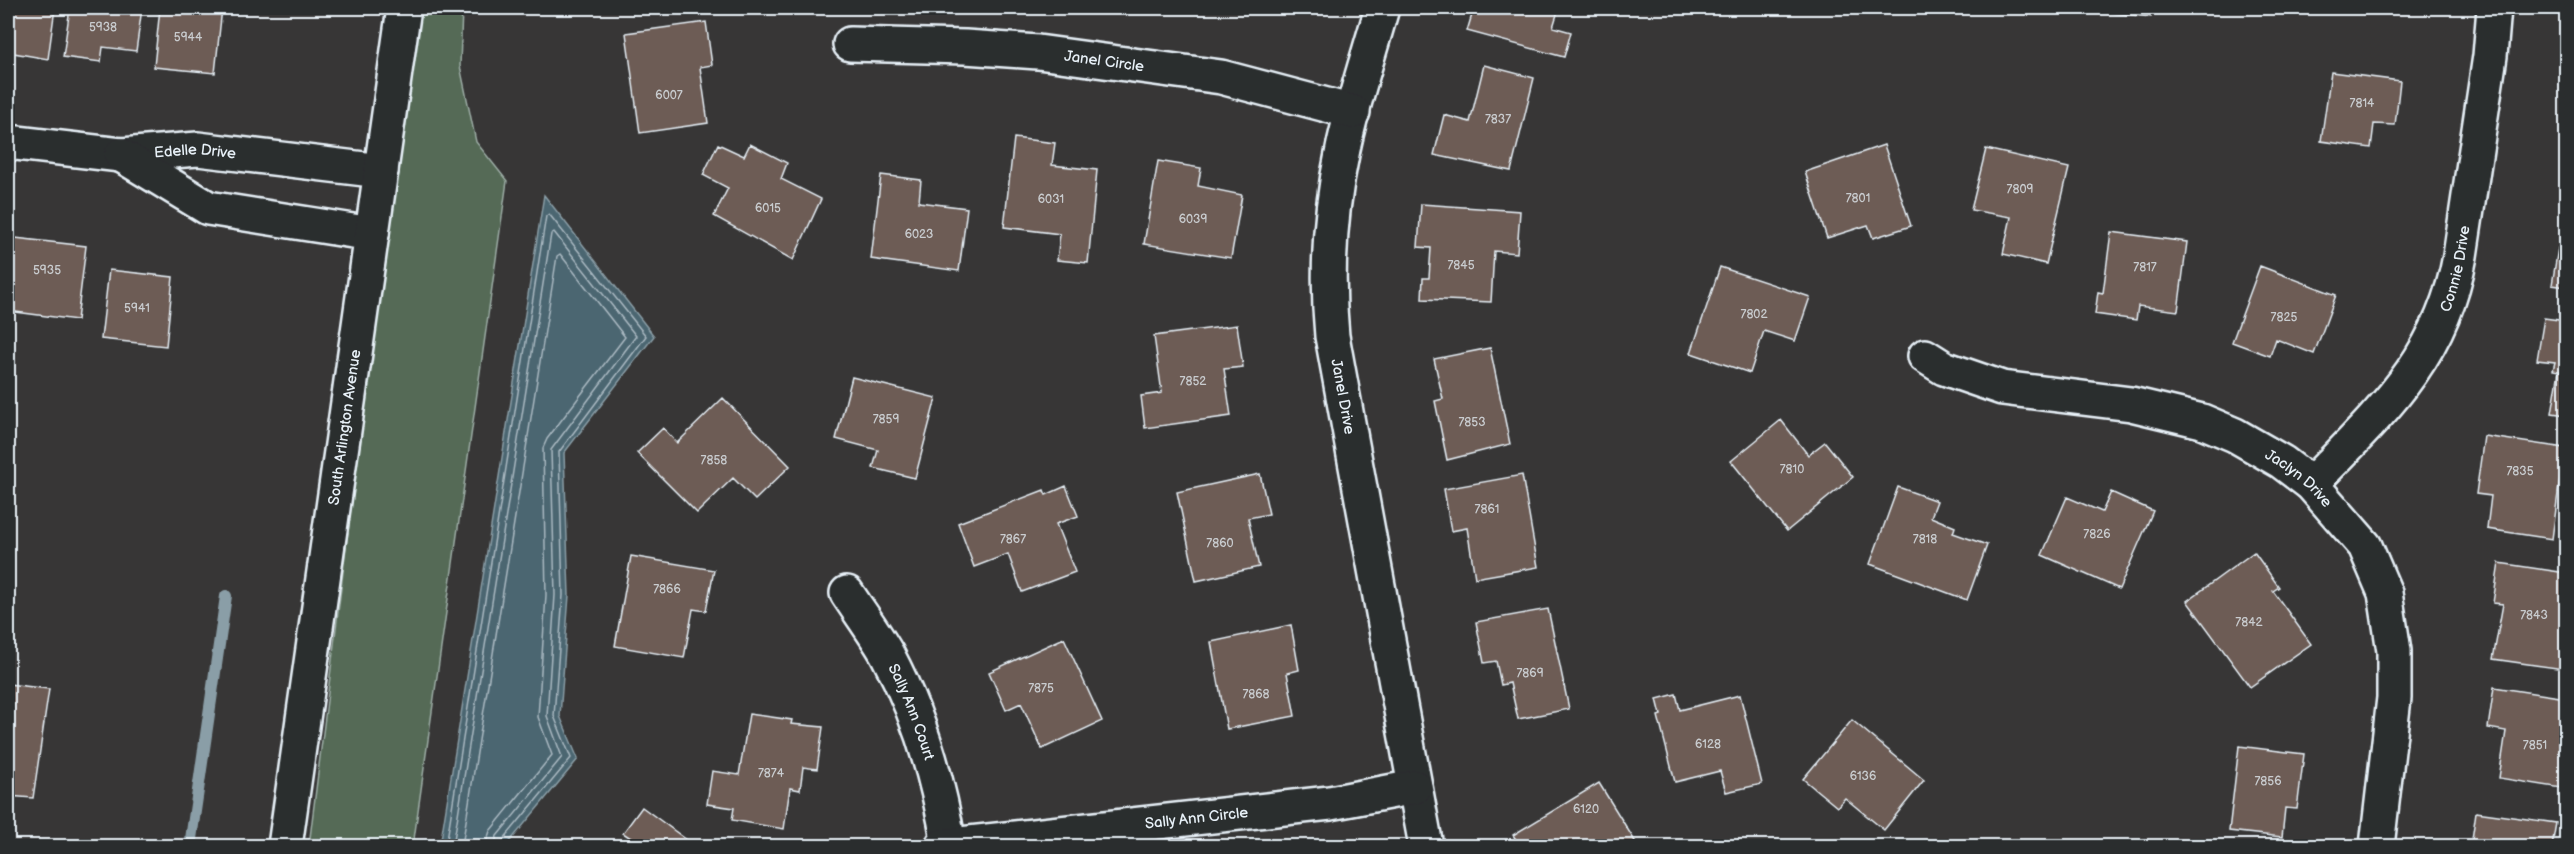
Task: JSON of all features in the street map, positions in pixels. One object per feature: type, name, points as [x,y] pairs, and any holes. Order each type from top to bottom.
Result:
[{"type":"street","name":"South Arlington Avenue","points":[[285,846],[404,8]]},
{"type":"street","name":"Janel Drive","points":[[1382,8],[1340,165],[1332,222],[1329,306],[1415,787]]},
{"type":"street","name":"Connie Drive","points":[[2311,484],[2394,397],[2423,358],[2443,317],[2454,286],[2460,256],[2490,56],[2494,8]]},
{"type":"street","name":"Janel Circle","points":[[850,44],[965,47],[1038,52],[1221,77],[1353,112]]},
{"type":"street","name":"Edelle Drive","points":[[8,142],[121,156],[198,149],[381,171]]},
{"type":"street","points":[[121,156],[208,208],[372,234]]},
{"type":"street","name":"Jaclyn Drive","points":[[1925,356],[1944,368],[2002,388],[2131,404],[2202,421],[2235,435],[2273,457],[2311,484],[2365,546],[2385,593],[2394,651],[2394,698],[2377,846]]},
{"type":"street","name":"Sally Ann Court","points":[[847,593],[886,654],[918,721],[939,791],[945,846]]},
{"type":"street","name":"Sally Ann Circle","points":[[945,846],[1330,803],[1415,787]]},
{"type":"street","points":[[1415,787],[1426,846]]},
{"type":"green space","points":[[419,8],[462,8],[460,66],[476,142],[507,181],[413,846],[309,846],[377,298]]},
{"type":"water","points":[[544,195],[654,336],[564,453],[569,595],[560,716],[578,759],[506,846],[440,846]]},
{"type":"building","points":[[8,8],[55,8],[48,59],[8,52]]},
{"type":"building","points":[[70,8],[142,8],[136,51],[103,47],[101,62],[63,57]]},
{"type":"building","points":[[160,8],[222,8],[215,73],[154,67]]},
{"type":"building","points":[[1474,8],[1559,8],[1553,27],[1571,32],[1564,57],[1467,31]]},
{"type":"building","points":[[2060,8],[2152,8],[2151,17]]},
{"type":"building","points":[[706,22],[712,65],[700,67],[708,123],[640,133],[626,33]]},
{"type":"building","points":[[1484,65],[1534,78],[1511,171],[1434,155],[1444,115],[1470,122]]},
{"type":"building","points":[[2331,72],[2400,81],[2395,125],[2374,124],[2371,148],[2321,141]]},
{"type":"building","points":[[1014,138],[1055,143],[1052,165],[1097,170],[1088,263],[1057,260],[1060,234],[1004,227]]},
{"type":"building","points":[[718,144],[744,156],[750,144],[787,163],[781,179],[821,199],[793,260],[714,216],[728,188],[703,175]]},
{"type":"building","points":[[1884,145],[1911,226],[1873,238],[1868,225],[1827,238],[1805,172]]},
{"type":"building","points":[[1986,149],[2069,168],[2046,264],[2003,254],[2011,217],[1971,210]]},
{"type":"building","points":[[1158,161],[1201,168],[1198,186],[1242,195],[1231,258],[1144,244]]},
{"type":"building","points":[[881,175],[921,180],[919,202],[967,208],[959,271],[871,259]]},
{"type":"building","points":[[1421,204],[1520,211],[1517,253],[1494,251],[1491,302],[1422,299],[1423,278],[1429,278],[1431,248],[1418,247]]},
{"type":"building","points":[[2111,232],[2187,242],[2178,311],[2138,306],[2136,320],[2095,314],[2098,292],[2103,293]]},
{"type":"building","points":[[15,238],[86,246],[77,320],[8,311]]},
{"type":"building","points":[[2558,248],[2566,249],[2566,287],[2552,285]]},
{"type":"building","points":[[2260,266],[2336,295],[2314,354],[2276,339],[2270,356],[2232,342]]},
{"type":"building","points":[[1720,267],[1810,297],[1795,341],[1764,331],[1750,373],[1691,353]]},
{"type":"building","points":[[109,270],[173,277],[166,346],[101,339]]},
{"type":"building","points":[[2544,318],[2566,321],[2566,415],[2552,413],[2559,371],[2553,370],[2555,362],[2537,360]]},
{"type":"building","points":[[1237,325],[1243,367],[1224,369],[1231,416],[1145,428],[1141,396],[1162,393],[1154,336]]},
{"type":"building","points":[[1490,348],[1510,444],[1447,460],[1435,401],[1443,399],[1434,359]]},
{"type":"building","points":[[852,377],[936,398],[915,478],[873,468],[878,450],[836,439]]},
{"type":"building","points":[[723,398],[790,466],[755,500],[733,478],[697,513],[637,453],[663,428],[677,443]]},
{"type":"building","points":[[1781,420],[1808,455],[1825,442],[1853,477],[1787,531],[1731,461]]},
{"type":"building","points":[[2484,436],[2564,448],[2552,539],[2487,529],[2491,496],[2476,494]]},
{"type":"building","points":[[1260,474],[1269,514],[1248,518],[1259,567],[1196,581],[1177,492]]},
{"type":"building","points":[[1522,475],[1538,567],[1475,578],[1467,528],[1451,531],[1444,489]]},
{"type":"building","points":[[1066,486],[1078,516],[1056,524],[1075,572],[1022,592],[1008,554],[974,567],[958,523],[1044,490],[1046,495]]},
{"type":"building","points":[[1898,487],[1937,501],[1931,517],[1955,527],[1953,533],[1987,545],[1967,600],[1870,564]]},
{"type":"building","points":[[2111,492],[2153,511],[2119,589],[2042,555],[2067,497],[2102,512]]},
{"type":"building","points":[[2254,552],[2279,587],[2273,591],[2311,644],[2250,687],[2187,601]]},
{"type":"building","points":[[631,556],[714,570],[706,611],[693,609],[684,658],[615,646]]},
{"type":"building","points":[[2499,563],[2566,573],[2564,669],[2493,659],[2503,604],[2493,603]]},
{"type":"building","points":[[1548,609],[1569,709],[1518,719],[1510,683],[1501,685],[1496,661],[1484,663],[1476,622]]},
{"type":"building","points":[[1291,625],[1299,670],[1287,673],[1295,716],[1227,729],[1211,642]]},
{"type":"building","points":[[1064,638],[1102,721],[1042,749],[1021,703],[1006,710],[989,672]]},
{"type":"building","points":[[8,684],[49,689],[33,798],[8,796]]},
{"type":"building","points":[[2494,687],[2566,698],[2566,760],[2562,788],[2499,778],[2506,731],[2488,728]]},
{"type":"building","points":[[1676,694],[1680,710],[1740,695],[1762,784],[1726,792],[1720,771],[1675,782],[1658,716],[1661,715],[1657,699]]},
{"type":"building","points":[[749,714],[792,720],[791,724],[823,727],[817,769],[803,767],[800,790],[790,788],[784,829],[732,820],[734,808],[707,804],[712,771],[739,775]]},
{"type":"building","points":[[1852,720],[1924,780],[1884,830],[1845,798],[1837,807],[1803,779]]},
{"type":"building","points":[[2239,746],[2304,754],[2297,809],[2285,808],[2282,837],[2229,831]]},
{"type":"building","points":[[1599,783],[1638,846],[1520,846],[1513,835]]},
{"type":"building","points":[[642,807],[695,846],[643,846],[623,833]]},
{"type":"building","points":[[2476,812],[2556,823],[2552,846],[2471,846]]},
{"type":"waterway","points":[[190,846],[226,596]]}]
